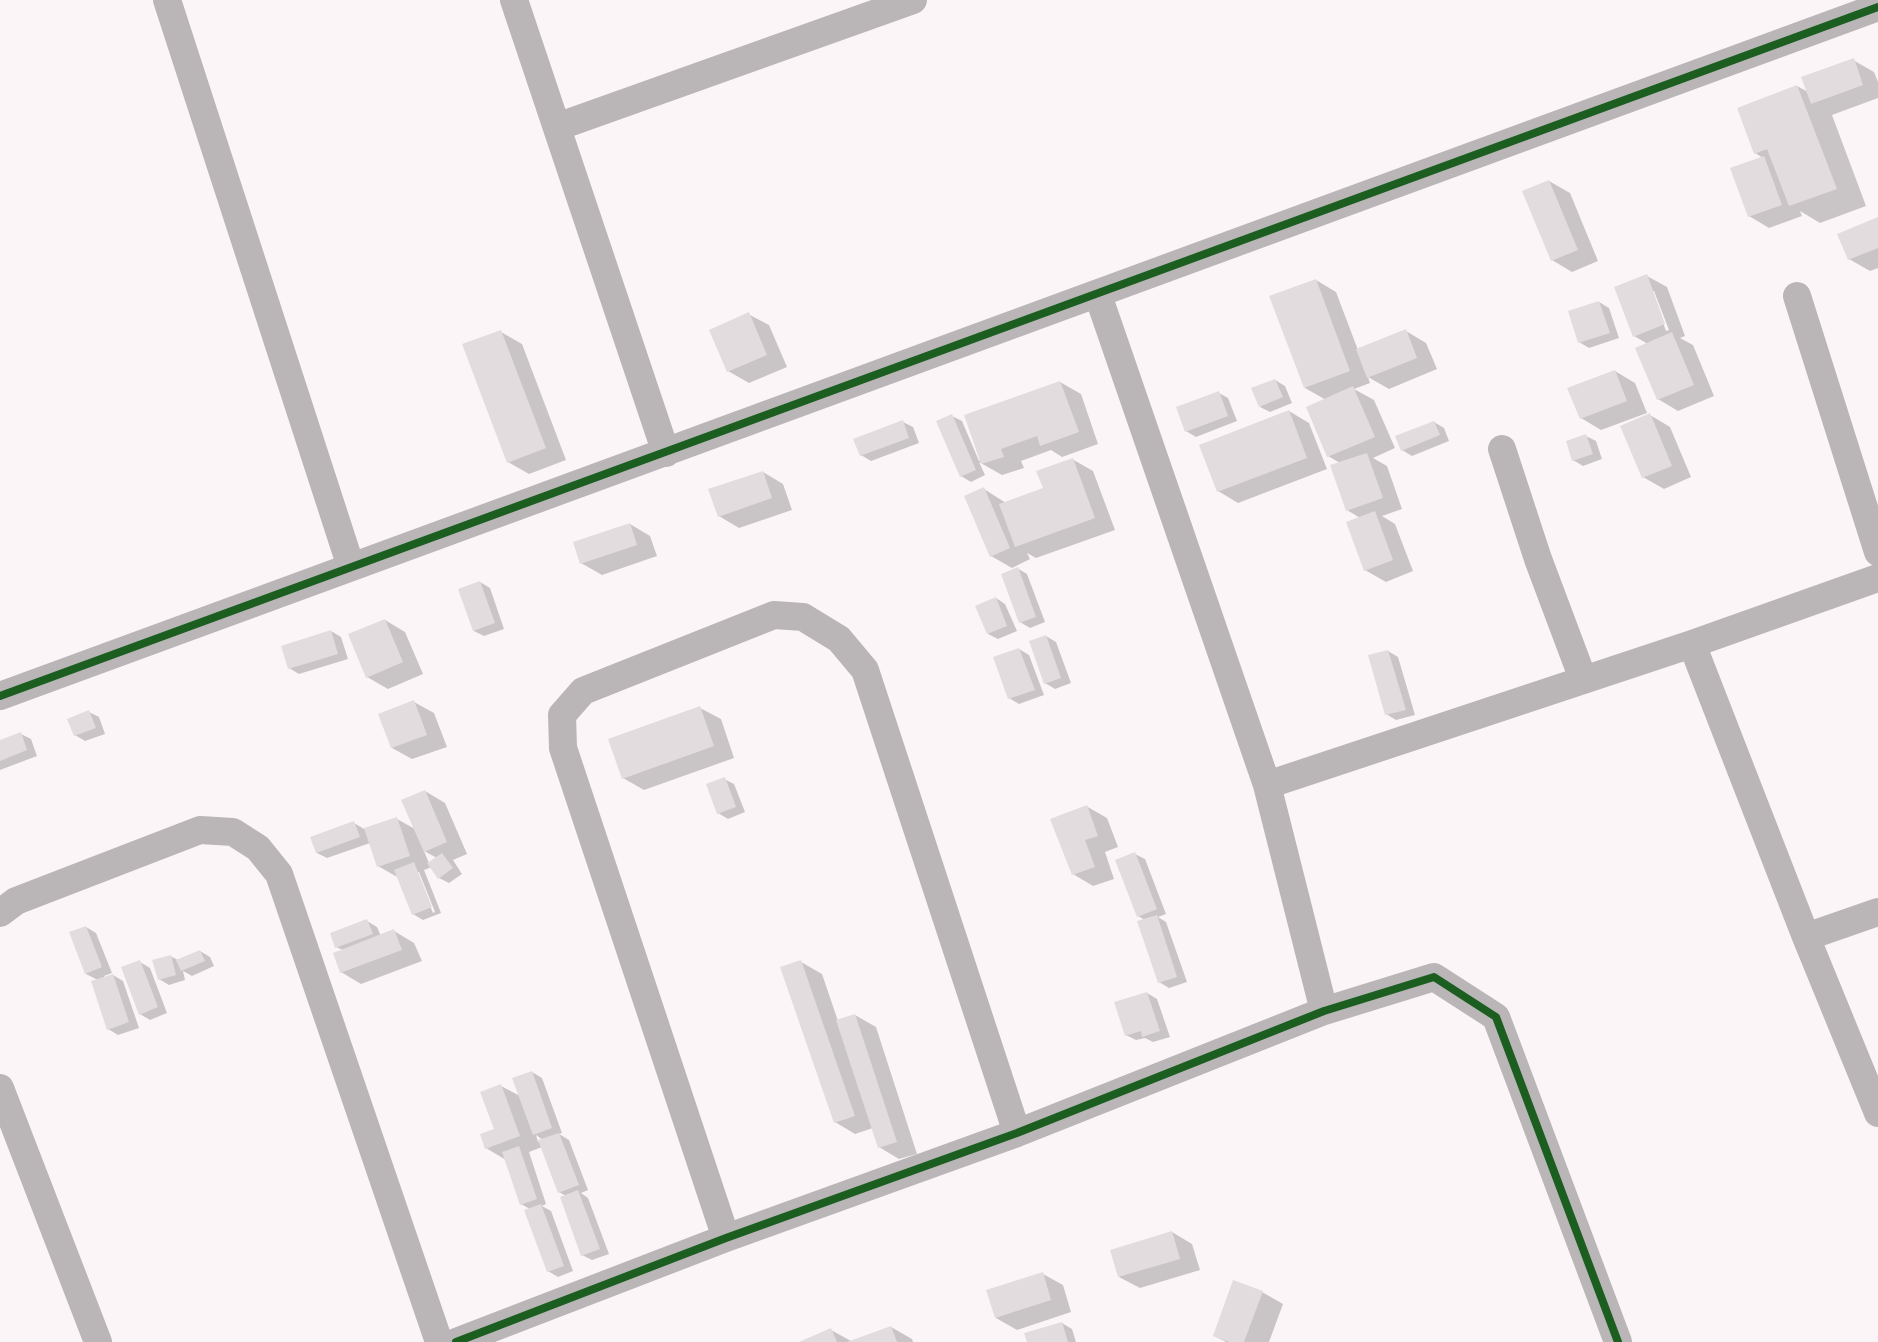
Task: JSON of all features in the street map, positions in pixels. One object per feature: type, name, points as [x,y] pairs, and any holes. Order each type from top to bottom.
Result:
[{"type":"street","points":[[167,0],[351,567]]},
{"type":"street","points":[[514,0],[666,453]]},
{"type":"street","points":[[557,127],[906,1]]},
{"type":"street","points":[[0,696],[1098,295],[1878,7]]},
{"type":"street","points":[[1098,295],[1267,785],[1324,1011]]},
{"type":"street","points":[[1797,296],[1878,552]]},
{"type":"street","points":[[1502,449],[1538,559],[1583,679]]},
{"type":"street","points":[[1267,785],[1692,644],[1878,578]]},
{"type":"street","points":[[726,1238],[562,748],[562,715],[583,691],[774,615],[803,618],[839,639],[865,670],[1017,1133]]},
{"type":"street","points":[[1692,644],[1806,937],[1878,1113]]},
{"type":"street","points":[[0,912],[16,901],[200,830],[233,832],[258,848],[279,874],[439,1342]]},
{"type":"street","points":[[1806,937],[1878,912]]},
{"type":"street","points":[[456,1342],[726,1238],[1017,1133],[1324,1011],[1434,976],[1496,1017],[1618,1342]]},
{"type":"street","points":[[0,1088],[98,1342]]},
{"type":"building","points":[[1854,58],[1863,85],[1811,104],[1801,77]]},
{"type":"building","points":[[1797,85],[1837,189],[1789,206],[1767,149],[1754,154],[1737,108]]},
{"type":"building","points":[[1764,156],[1782,205],[1748,217],[1730,168]]},
{"type":"building","points":[[1549,180],[1578,250],[1551,261],[1522,191]]},
{"type":"building","points":[[1878,217],[1878,248],[1848,260],[1837,234]]},
{"type":"building","points":[[1647,274],[1665,324],[1633,337],[1614,287]]},
{"type":"building","points":[[1316,279],[1350,371],[1304,388],[1269,296]]},
{"type":"building","points":[[1599,301],[1610,333],[1578,343],[1568,311]]},
{"type":"building","points":[[749,312],[767,355],[727,372],[709,330]]},
{"type":"building","points":[[1406,329],[1417,358],[1367,378],[1356,349]]},
{"type":"building","points":[[501,330],[546,448],[507,463],[462,344]]},
{"type":"building","points":[[1672,332],[1694,385],[1657,400],[1635,348]]},
{"type":"building","points":[[1615,370],[1627,401],[1580,419],[1567,388]]},
{"type":"building","points":[[1275,379],[1283,397],[1259,407],[1251,388]]},
{"type":"building","points":[[1060,381],[1079,432],[1040,446],[1037,436],[1001,449],[1004,457],[981,464],[964,415]]},
{"type":"building","points":[[1353,386],[1375,437],[1327,457],[1306,407]]},
{"type":"building","points":[[1219,391],[1228,416],[1185,432],[1176,407]]},
{"type":"building","points":[[1289,410],[1307,458],[1217,492],[1199,445]]},
{"type":"building","points":[[1650,413],[1672,466],[1642,478],[1620,426]]},
{"type":"building","points":[[952,414],[976,470],[960,477],[936,421]]},
{"type":"building","points":[[903,420],[909,438],[860,456],[853,439]]},
{"type":"building","points":[[1434,421],[1440,435],[1401,451],[1395,436]]},
{"type":"building","points":[[1586,434],[1593,454],[1572,461],[1566,441]]},
{"type":"building","points":[[1367,453],[1383,498],[1346,511],[1330,465]]},
{"type":"building","points":[[1073,458],[1095,518],[1015,547],[999,504],[1043,488],[1036,471]]},
{"type":"building","points":[[763,471],[772,498],[718,517],[708,489]]},
{"type":"building","points":[[984,487],[1010,548],[990,557],[964,496]]},
{"type":"building","points":[[1375,511],[1393,560],[1364,571],[1346,522]]},
{"type":"building","points":[[630,523],[637,545],[580,564],[573,542]]},
{"type":"building","points":[[1018,567],[1036,617],[1019,623],[1001,574]]},
{"type":"building","points":[[480,581],[495,623],[473,631],[458,589]]},
{"type":"building","points":[[996,597],[1007,626],[987,634],[975,606]]},
{"type":"building","points":[[385,619],[403,662],[366,678],[348,634]]},
{"type":"building","points":[[331,630],[338,654],[288,669],[281,646]]},
{"type":"building","points":[[1046,635],[1061,678],[1044,684],[1029,641]]},
{"type":"building","points":[[1019,648],[1035,690],[1008,699],[993,657]]},
{"type":"building","points":[[1388,650],[1406,710],[1385,715],[1368,655]]},
{"type":"building","points":[[414,700],[427,735],[391,748],[378,714]]},
{"type":"building","points":[[700,706],[714,746],[622,779],[608,739]]},
{"type":"building","points":[[89,710],[96,728],[74,736],[67,719]]},
{"type":"building","points":[[21,732],[27,750],[0,761],[0,740]]},
{"type":"building","points":[[725,777],[736,807],[717,814],[706,784]]},
{"type":"building","points":[[425,790],[447,842],[424,852],[401,800]]},
{"type":"building","points":[[1087,805],[1098,836],[1085,840],[1095,867],[1072,875],[1050,819]]},
{"type":"building","points":[[397,817],[410,856],[377,867],[364,828]]},
{"type":"building","points":[[354,821],[360,837],[316,853],[310,837]]},
{"type":"building","points":[[1135,852],[1157,909],[1137,917],[1115,860]]},
{"type":"building","points":[[442,853],[453,868],[438,879],[427,863]]},
{"type":"building","points":[[414,862],[432,907],[412,915],[394,870]]},
{"type":"building","points":[[1157,915],[1177,977],[1158,983],[1137,921]]},
{"type":"building","points":[[367,919],[373,934],[335,948],[330,933]]},
{"type":"building","points":[[86,926],[102,967],[85,974],[69,932]]},
{"type":"building","points":[[394,929],[402,950],[340,973],[333,953]]},
{"type":"building","points":[[200,950],[205,961],[181,971],[176,960]]},
{"type":"building","points":[[171,955],[176,975],[158,980],[152,960]]},
{"type":"building","points":[[140,960],[158,1007],[139,1015],[121,967]]},
{"type":"building","points":[[801,960],[855,1116],[834,1123],[780,967]]},
{"type":"building","points":[[113,974],[129,1022],[107,1030],[91,981]]},
{"type":"building","points":[[1147,992],[1160,1031],[1142,1037],[1141,1031],[1125,1036],[1114,1002]]},
{"type":"building","points":[[855,1014],[897,1142],[878,1148],[836,1020]]},
{"type":"building","points":[[532,1071],[552,1128],[533,1135],[512,1078]]},
{"type":"building","points":[[501,1084],[520,1136],[485,1149],[480,1134],[494,1129],[480,1092]]},
{"type":"building","points":[[559,1133],[579,1185],[558,1193],[538,1140]]},
{"type":"building","points":[[519,1146],[537,1199],[520,1205],[502,1152]]},
{"type":"building","points":[[578,1190],[600,1249],[581,1256],[560,1197]]},
{"type":"building","points":[[541,1204],[564,1266],[547,1272],[524,1210]]},
{"type":"building","points":[[1172,1231],[1180,1259],[1118,1277],[1110,1250]]},
{"type":"building","points":[[1043,1272],[1051,1300],[995,1318],[986,1290]]},
{"type":"building","points":[[1233,1280],[1263,1291],[1244,1342],[1229,1342],[1213,1336]]},
{"type":"building","points":[[1062,1322],[1068,1342],[1027,1342],[1024,1333]]},
{"type":"building","points":[[891,1326],[897,1342],[847,1342]]},
{"type":"building","points":[[831,1328],[837,1342],[799,1342]]},
{"type":"cycle path","points":[[0,696],[1878,7]]},
{"type":"cycle path","points":[[456,1342],[726,1238],[1017,1133],[1324,1011],[1434,977],[1496,1017],[1618,1342]]}]
